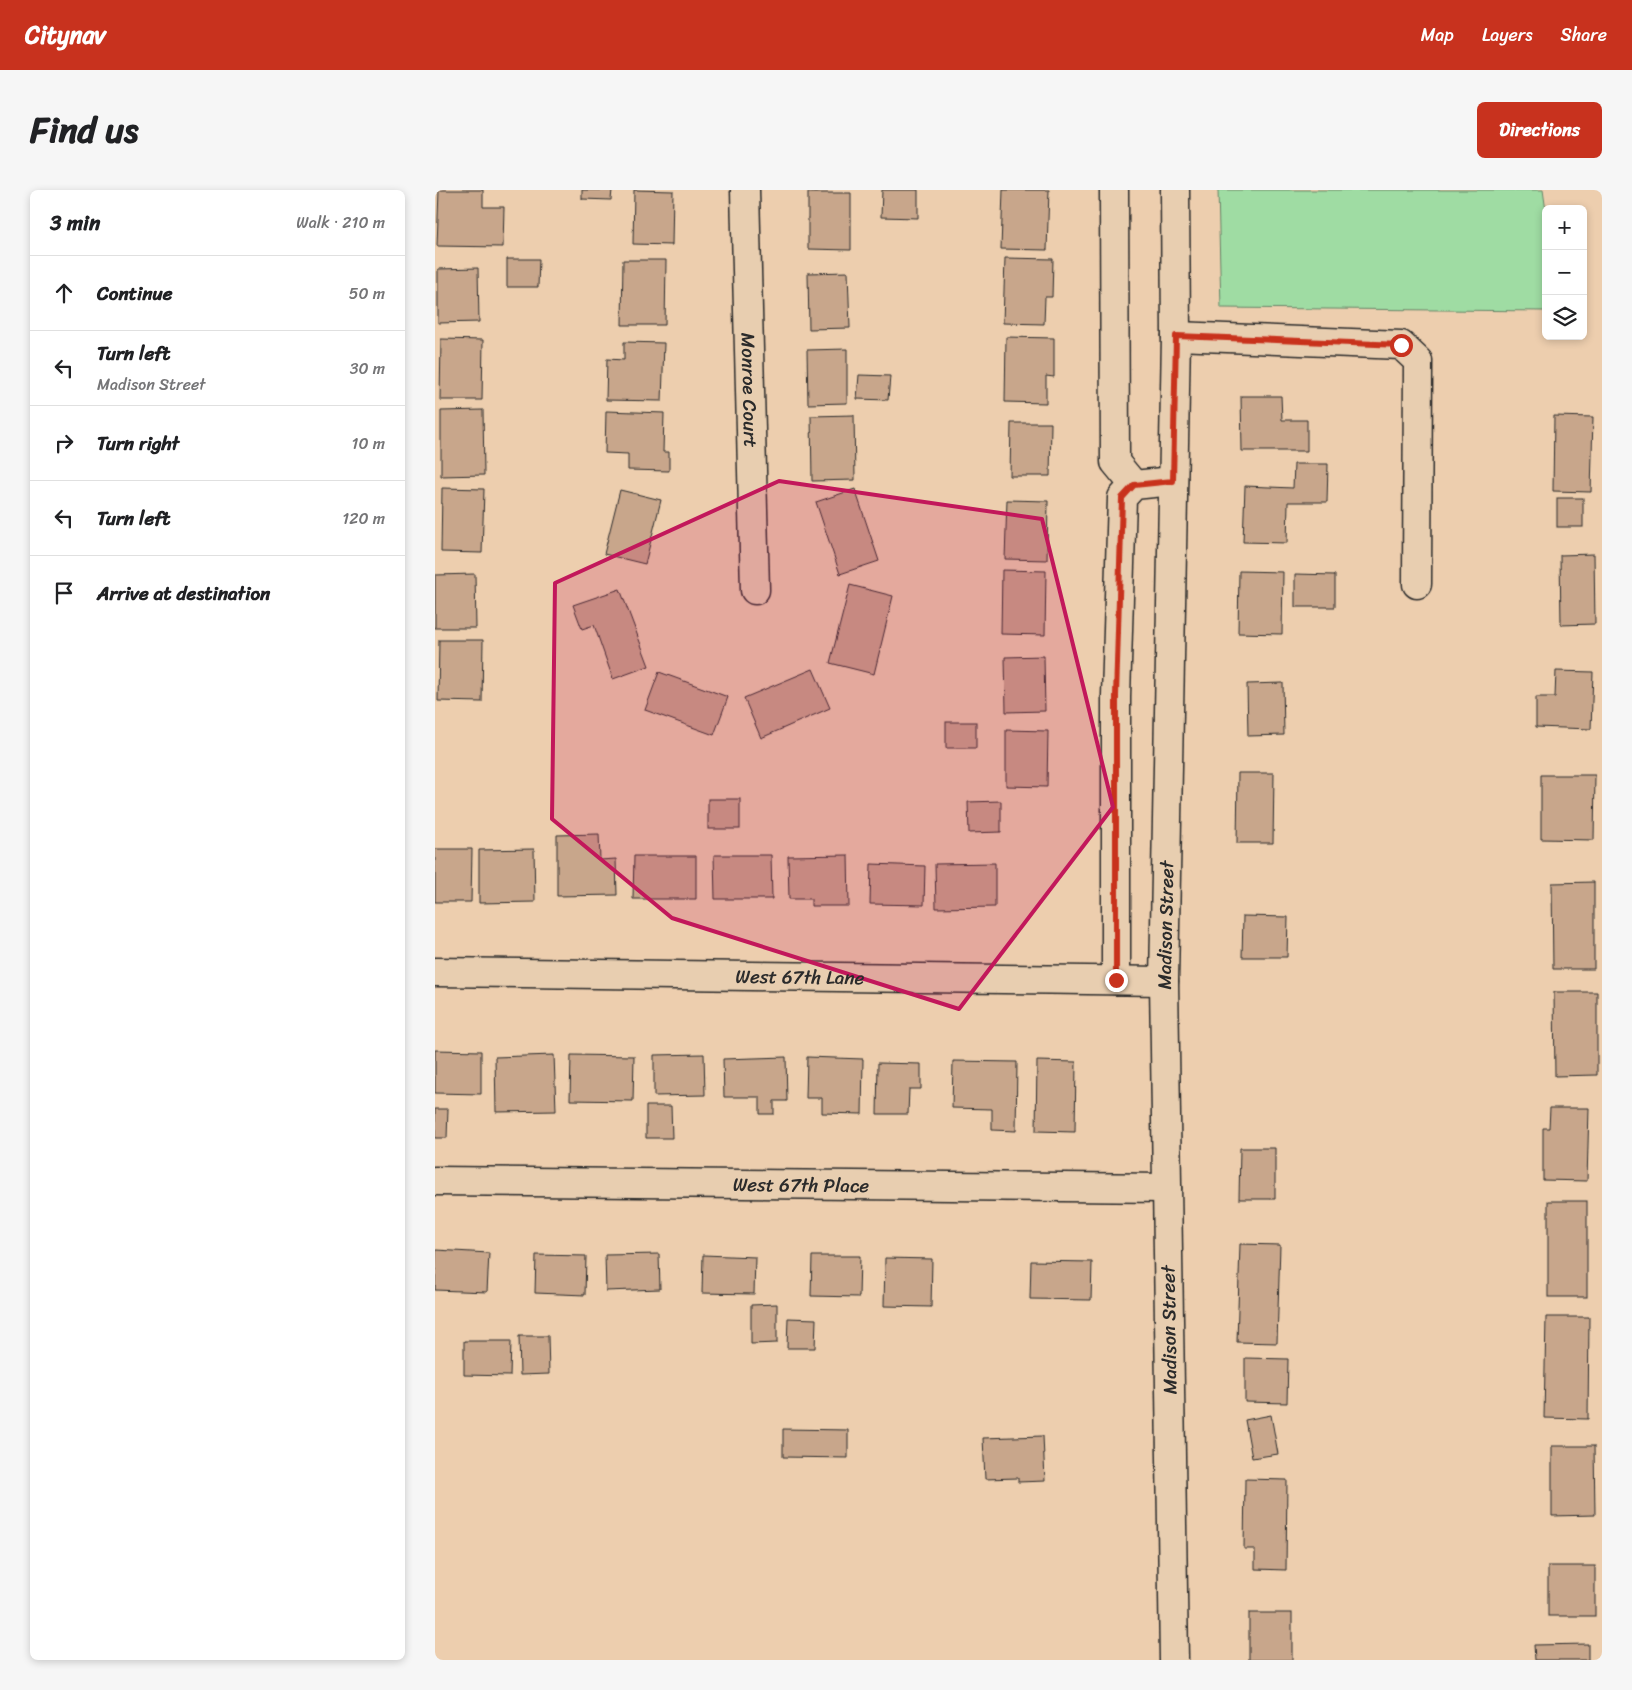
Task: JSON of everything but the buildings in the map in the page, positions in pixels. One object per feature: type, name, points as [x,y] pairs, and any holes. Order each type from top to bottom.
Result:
[{"type":"street","name":"Monroe Court","points":[[745,190],[755,590]]},
{"type":"street","points":[[1114,190],[1115,462],[1134,485]]},
{"type":"street","name":"Madison Street","points":[[1174,1660],[1164,981],[1176,336],[1175,190]]},
{"type":"street","points":[[1176,336],[1401,345],[1418,361],[1417,584]]},
{"type":"street","points":[[1116,980],[1115,830],[1119,563],[1122,498],[1134,485],[1173,481]]},
{"type":"street","name":"West 67th Lane","points":[[435,972],[1164,981]]},
{"type":"street","name":"West 67th Place","points":[[435,1181],[1167,1188]]},
{"type":"highlighted area","points":[[779,481],[1042,519],[1113,807],[959,1009],[672,918],[552,819],[555,583]]},
{"type":"green space","points":[[1218,190],[1543,190],[1545,205],[1542,205],[1542,311],[1221,308]]},
{"type":"route","points":[[1116,980],[1116,696],[1122,498],[1134,485],[1173,481],[1176,336],[1401,345]]}]
